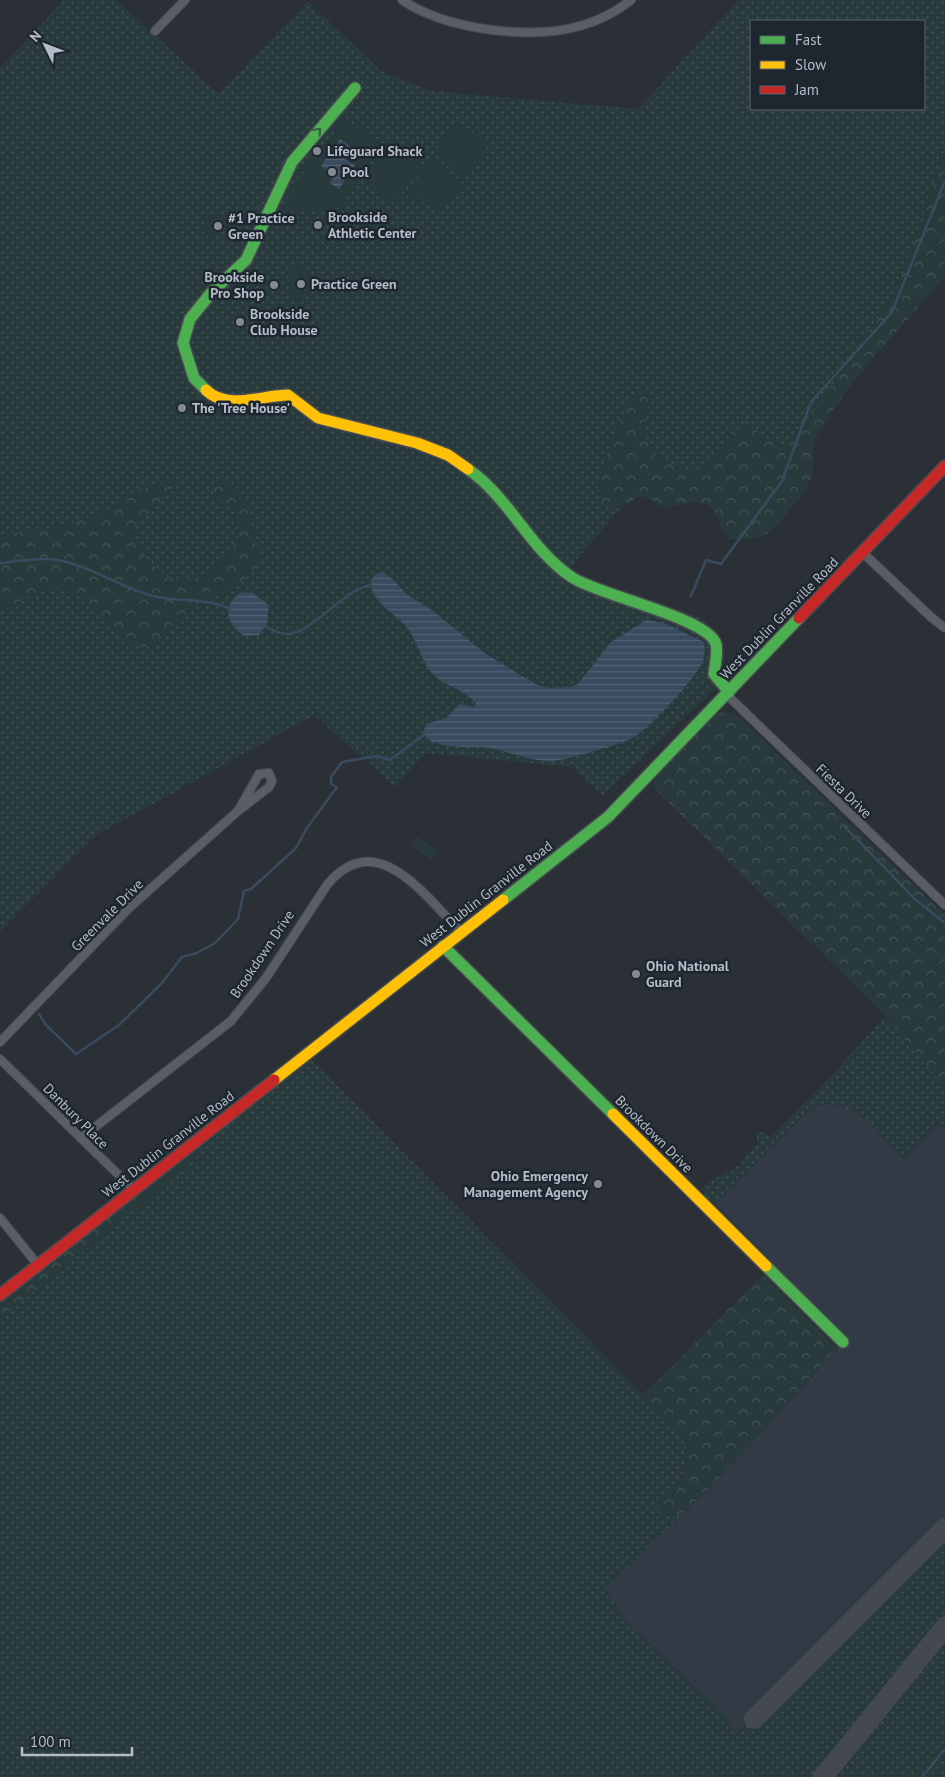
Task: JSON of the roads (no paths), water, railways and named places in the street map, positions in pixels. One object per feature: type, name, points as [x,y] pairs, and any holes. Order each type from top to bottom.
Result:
[{"type":"street","points":[[155,31],[185,0]]},
{"type":"street","points":[[402,0],[428,14],[449,21],[524,32],[548,31],[581,26],[610,14],[632,0]]},
{"type":"street","points":[[355,88],[294,159],[246,260],[211,293],[187,325],[183,336],[191,371],[198,382],[212,395],[226,401],[277,395],[290,396],[318,418],[417,442],[463,464],[488,484],[539,548],[573,578],[606,594],[652,607],[709,633],[716,644],[714,674],[728,693]]},
{"type":"street","name":"West Dublin Granville Road","points":[[0,1295],[608,817],[945,466]]},
{"type":"street","points":[[862,552],[945,628]]},
{"type":"street","name":"Fiesta Drive","points":[[728,693],[945,905]]},
{"type":"street","name":"Greenvale Drive","points":[[0,1042],[129,908],[238,811],[269,787],[272,781],[269,773],[259,774],[238,811]]},
{"type":"street","name":"Brookdown Drive","points":[[81,1138],[231,1021],[260,986],[327,885],[338,872],[350,864],[375,862],[398,871],[461,932]]},
{"type":"street","name":"Brookdown Drive","points":[[444,946],[843,1342]]},
{"type":"street","name":"Danbury Place","points":[[0,1059],[134,1190]]},
{"type":"street","points":[[0,1218],[38,1265]]},
{"type":"water","points":[[340,139],[350,146],[342,157],[355,165],[339,189],[330,183],[334,176],[321,166]]},
{"type":"water","points":[[383,572],[394,580],[406,594],[433,611],[486,654],[535,684],[549,688],[570,687],[578,684],[611,642],[646,620],[664,623],[704,642],[704,659],[692,679],[648,726],[631,739],[604,748],[561,760],[546,761],[491,748],[444,745],[427,738],[424,732],[427,724],[446,718],[460,704],[474,707],[476,704],[467,695],[443,682],[433,674],[409,630],[377,599],[371,587],[371,580],[376,574]]},
{"type":"water","points":[[242,592],[254,594],[269,605],[267,623],[259,635],[244,636],[230,620],[228,614],[231,603]]},
{"type":"waterway","points":[[691,596],[706,560],[721,564],[782,481],[811,402],[892,312],[945,181]]},
{"type":"waterway","points":[[0,563],[44,559],[64,561],[144,593],[158,597],[212,603],[230,609]]},
{"type":"waterway","points":[[264,626],[283,634],[296,632],[317,620],[348,595],[371,585]]},
{"type":"waterway","points":[[39,1014],[46,1025],[76,1054],[119,1025],[162,983],[182,957],[197,953],[215,943],[238,919],[244,891],[251,889],[296,848],[307,828],[337,787],[331,784],[331,777],[342,762],[377,756],[390,760],[425,734]]},
{"type":"waterway","points":[[845,827],[916,900],[945,923]]},
{"type":"waterway","points":[[922,1777],[945,1749]]},
{"type":"place","name":"Lifeguard Shack","points":[[317,151]]},
{"type":"place","name":"Pool","points":[[332,172]]},
{"type":"place","name":"Brookside Athletic Center","points":[[318,225]]},
{"type":"place","name":"#1 Practice Green","points":[[218,226]]},
{"type":"place","name":"Practice Green","points":[[301,284]]},
{"type":"place","name":"Brookside Pro Shop","points":[[274,285]]},
{"type":"place","name":"Brookside Club House","points":[[240,322]]},
{"type":"place","name":"The 'Tree House'","points":[[182,408]]},
{"type":"place","name":"Ohio National Guard","points":[[636,974]]},
{"type":"place","name":"Ohio Emergency Management Agency","points":[[598,1184]]}]
